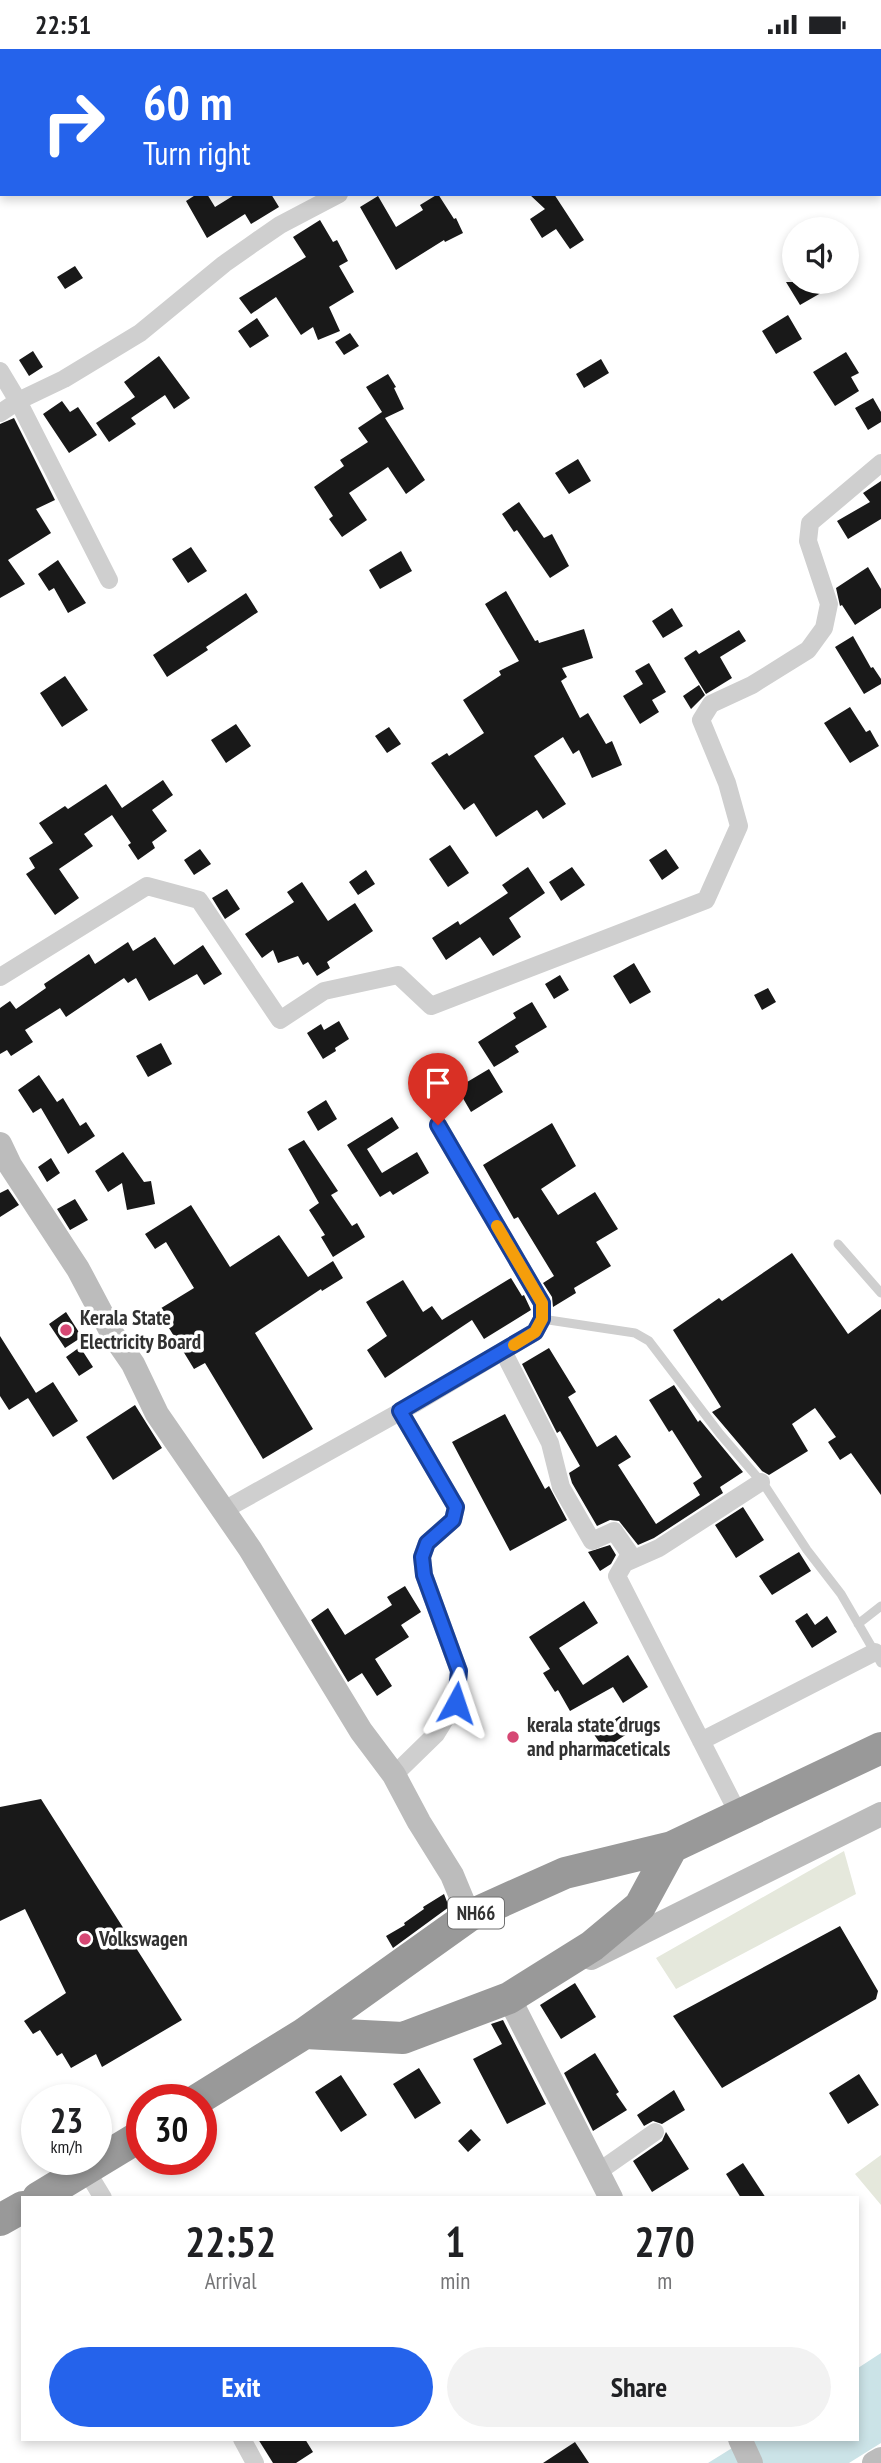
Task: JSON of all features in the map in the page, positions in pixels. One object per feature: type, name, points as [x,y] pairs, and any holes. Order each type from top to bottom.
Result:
[{"type":"highway","name":"NH66","points":[[217,2088],[305,2033],[469,1916],[565,1873],[672,1847],[881,1748]]},
{"type":"highway","points":[[305,2033],[403,2038],[509,1998],[592,1946],[640,1906],[672,1847]]},
{"type":"highway","points":[[41,2196],[77,2175]]},
{"type":"highway","points":[[0,2220],[21,2208]]},
{"type":"street","points":[[0,413],[18,401],[64,379],[140,333],[251,245],[280,225],[335,196]]},
{"type":"street","points":[[0,371],[109,580]]},
{"type":"street","points":[[0,977],[146,886],[200,900],[280,1020],[324,991],[398,975],[431,1006],[706,900],[739,826],[727,783],[701,720],[711,704],[752,685],[808,650],[824,628],[830,604],[807,541],[810,523],[881,463]]},
{"type":"street","points":[[224,1510],[535,1332],[542,1319],[542,1303],[438,1125]]},
{"type":"street","points":[[3,1160],[79,1269],[113,1335],[133,1364],[157,1414],[224,1510],[361,1731],[394,1775],[452,1875],[469,1916]]},
{"type":"street","points":[[503,1351],[550,1443],[561,1487],[592,1541],[614,1531],[631,1554],[617,1576],[739,1815]]},
{"type":"street","points":[[394,1775],[436,1734],[456,1703],[459,1671],[424,1575],[422,1557],[427,1543],[453,1520],[456,1507],[400,1411]]},
{"type":"street","points":[[625,1563],[659,1548],[761,1482]]},
{"type":"street","points":[[701,1741],[878,1658]]},
{"type":"street","points":[[610,2196],[509,1998],[881,1814]]},
{"type":"street","points":[[598,2172],[655,2132]]},
{"type":"street","points":[[89,2175],[102,2196]]},
{"type":"street","points":[[243,2441],[256,2463]]},
{"type":"street","points":[[874,2463],[881,2459]]},
{"type":"lane","points":[[838,1244],[881,1293]]},
{"type":"lane","points":[[542,1319],[635,1333],[649,1341],[720,1434],[761,1482],[841,1594],[878,1658]]},
{"type":"lane","points":[[858,1624],[881,1606]]},
{"type":"shaded area","points":[[844,1851],[856,1894],[676,1989],[656,1958]]},
{"type":"shaded area","points":[[881,2155],[881,2205],[855,2174]]},
{"type":"water","points":[[881,2353],[881,2443],[849,2463],[708,2463],[743,2441],[859,2441],[859,2367]]},
{"type":"building","points":[[194,196],[208,196],[215,207],[233,196],[272,196],[279,207],[251,224],[245,214],[207,238],[186,201]]},
{"type":"building","points":[[378,196],[396,227],[423,210],[420,205],[439,196],[454,219],[456,218],[463,233],[445,242],[444,240],[396,270],[360,207]]},
{"type":"building","points":[[531,196],[555,196],[584,240],[570,249],[556,229],[542,238],[530,219],[545,209]]},
{"type":"building","points":[[320,220],[333,242],[337,240],[348,261],[339,266],[354,292],[329,307],[340,331],[318,340],[313,327],[301,335],[276,297],[251,314],[239,298],[306,257],[293,237]]},
{"type":"building","points":[[75,266],[83,278],[65,289],[57,277]]},
{"type":"building","points":[[793,294],[819,294],[800,305]]},
{"type":"building","points":[[788,315],[802,339],[776,354],[762,331]]},
{"type":"building","points":[[257,318],[269,336],[250,348],[238,331]]},
{"type":"building","points":[[350,333],[359,346],[344,355],[335,342]]},
{"type":"building","points":[[33,351],[43,367],[29,376],[19,360]]},
{"type":"building","points":[[846,352],[859,373],[851,377],[859,391],[835,406],[813,372]]},
{"type":"building","points":[[159,356],[190,398],[174,409],[165,395],[131,418],[136,424],[109,442],[96,423],[135,397],[124,382]]},
{"type":"building","points":[[601,359],[609,373],[584,388],[576,374]]},
{"type":"building","points":[[388,374],[404,409],[385,418],[425,480],[406,494],[388,467],[349,493],[367,520],[342,537],[329,519],[333,516],[314,487],[344,466],[340,460],[368,442],[358,428],[382,412],[366,387]]},
{"type":"building","points":[[873,398],[881,412],[881,422],[868,430],[855,408]]},
{"type":"building","points":[[62,401],[70,412],[78,407],[97,435],[69,453],[43,414]]},
{"type":"building","points":[[14,418],[55,500],[36,509],[51,533],[8,560],[25,584],[0,598],[0,424]]},
{"type":"building","points":[[578,459],[591,481],[569,494],[555,473]]},
{"type":"building","points":[[881,481],[881,519],[848,539],[837,521],[870,502],[863,493]]},
{"type":"building","points":[[519,502],[544,538],[552,534],[569,566],[550,578],[517,530],[514,532],[502,514]]},
{"type":"building","points":[[191,547],[207,571],[188,583],[172,559]]},
{"type":"building","points":[[401,551],[412,571],[380,589],[369,570]]},
{"type":"building","points":[[58,560],[86,603],[68,613],[54,588],[49,591],[38,574]]},
{"type":"building","points":[[868,567],[881,589],[881,608],[855,625],[842,605],[840,606],[836,588]]},
{"type":"building","points":[[506,591],[535,641],[538,640],[539,643],[584,629],[593,658],[562,668],[567,677],[561,681],[580,718],[588,713],[606,744],[612,741],[622,765],[592,778],[579,750],[573,754],[563,737],[534,756],[566,804],[543,819],[537,810],[496,837],[474,803],[464,810],[431,763],[447,753],[449,756],[484,733],[463,700],[501,675],[499,671],[519,661],[485,604]]},
{"type":"building","points":[[246,593],[258,612],[167,677],[153,655]]},
{"type":"building","points":[[672,608],[683,626],[663,638],[652,621]]},
{"type":"building","points":[[739,630],[746,641],[720,657],[732,678],[706,694],[684,658],[696,650],[699,654]]},
{"type":"building","points":[[853,636],[871,668],[873,667],[881,679],[881,684],[864,694],[835,647]]},
{"type":"building","points":[[649,663],[666,692],[652,700],[659,712],[640,724],[623,696],[643,684],[635,671]]},
{"type":"building","points":[[65,676],[88,710],[62,727],[40,693]]},
{"type":"building","points":[[699,685],[705,695],[691,709],[683,696]]},
{"type":"building","points":[[850,707],[866,732],[870,730],[879,746],[850,763],[824,723]]},
{"type":"building","points":[[236,724],[251,746],[226,763],[211,740]]},
{"type":"building","points":[[389,727],[401,744],[387,753],[375,736]]},
{"type":"building","points":[[163,780],[173,795],[152,810],[167,831],[152,842],[155,848],[138,860],[128,845],[131,843],[112,815],[84,834],[93,846],[59,869],[79,898],[55,915],[26,874],[35,868],[29,858],[53,843],[39,823],[65,806],[68,809],[106,784],[122,808]]},
{"type":"building","points":[[450,845],[469,873],[448,887],[429,859]]},
{"type":"building","points":[[200,849],[211,864],[194,875],[184,860]]},
{"type":"building","points":[[666,849],[679,868],[662,880],[649,860]]},
{"type":"building","points":[[528,867],[545,893],[509,918],[521,937],[493,956],[480,937],[446,960],[432,938],[458,921],[460,925],[508,893],[502,885]]},
{"type":"building","points":[[572,867],[585,885],[561,901],[549,882]]},
{"type":"building","points":[[366,870],[375,884],[358,895],[349,882]]},
{"type":"building","points":[[302,882],[328,921],[355,903],[373,931],[327,962],[330,968],[317,976],[308,962],[303,965],[298,956],[278,963],[273,950],[262,958],[245,934],[294,902],[287,892]]},
{"type":"building","points":[[227,889],[240,909],[225,919],[212,898]]},
{"type":"building","points":[[155,937],[174,965],[203,945],[222,974],[204,985],[197,974],[149,1001],[136,978],[128,983],[124,978],[66,1017],[60,1008],[25,1030],[33,1042],[11,1056],[7,1050],[0,1054],[0,1008],[10,1001],[16,1009],[46,988],[44,984],[89,954],[95,964],[128,942],[133,951]]},
{"type":"building","points":[[634,963],[651,992],[630,1004],[613,976]]},
{"type":"building","points":[[560,975],[569,990],[554,999],[545,984]]},
{"type":"building","points":[[768,988],[776,1002],[762,1010],[754,995]]},
{"type":"building","points":[[532,1002],[547,1027],[515,1046],[519,1052],[494,1067],[478,1042],[516,1018],[513,1013]]},
{"type":"building","points":[[339,1021],[349,1039],[323,1059],[307,1033],[321,1024],[324,1030]]},
{"type":"building","points":[[161,1043],[172,1064],[148,1077],[136,1056]]},
{"type":"building","points":[[489,1069],[503,1092],[471,1112],[457,1088]]},
{"type":"building","points":[[39,1075],[57,1102],[63,1098],[80,1126],[86,1122],[95,1136],[68,1154],[41,1108],[33,1113],[18,1090]]},
{"type":"building","points":[[326,1100],[337,1119],[318,1131],[307,1112]]},
{"type":"building","points":[[392,1117],[399,1128],[367,1149],[382,1173],[417,1152],[429,1173],[393,1195],[390,1191],[380,1197],[347,1145]]},
{"type":"building","points":[[552,1123],[576,1166],[541,1189],[558,1215],[595,1192],[618,1229],[596,1242],[611,1266],[574,1288],[576,1293],[553,1307],[552,1297],[543,1283],[554,1276],[518,1217],[514,1219],[483,1165]]},
{"type":"building","points":[[304,1140],[338,1191],[331,1195],[352,1226],[357,1223],[365,1237],[333,1257],[321,1237],[325,1235],[309,1210],[319,1203],[288,1149]]},
{"type":"building","points":[[123,1152],[144,1182],[151,1181],[155,1204],[127,1210],[122,1183],[108,1192],[95,1171]]},
{"type":"building","points":[[51,1158],[60,1173],[47,1182],[38,1167]]},
{"type":"building","points":[[8,1189],[19,1205],[0,1217],[0,1193]]},
{"type":"building","points":[[75,1199],[88,1220],[70,1230],[57,1209]]},
{"type":"building","points":[[191,1205],[230,1267],[279,1235],[308,1277],[333,1261],[343,1278],[322,1291],[321,1289],[255,1333],[313,1429],[263,1459],[205,1363],[194,1369],[158,1310],[194,1288],[166,1242],[155,1249],[145,1234]]},
{"type":"building","points":[[792,1253],[848,1334],[881,1309],[881,1495],[851,1453],[840,1460],[828,1442],[836,1437],[815,1408],[792,1424],[808,1451],[769,1475],[762,1471],[712,1412],[721,1407],[673,1330],[719,1298],[722,1301]]},
{"type":"building","points":[[511,1278],[531,1310],[484,1339],[472,1320],[385,1378],[367,1350],[387,1336],[366,1302],[403,1280],[423,1312],[432,1306],[442,1320]]},
{"type":"building","name":"Kerala State Electricity Board","points":[[66,1312],[82,1337],[65,1348],[49,1324]]},
{"type":"building","points":[[0,1336],[36,1393],[9,1410],[0,1396]]},
{"type":"building","points":[[80,1347],[93,1367],[79,1376],[66,1357]]},
{"type":"building","points":[[549,1348],[576,1392],[568,1397],[597,1447],[616,1435],[631,1457],[618,1465],[656,1524],[700,1495],[693,1483],[702,1477],[649,1400],[674,1385],[698,1422],[700,1420],[743,1472],[720,1487],[723,1493],[654,1538],[638,1545],[619,1521],[610,1520],[597,1526],[569,1473],[580,1466],[560,1431],[557,1433],[522,1364]]},
{"type":"building","points":[[53,1382],[78,1421],[53,1437],[28,1398]]},
{"type":"building","points":[[135,1405],[162,1448],[113,1480],[86,1437]]},
{"type":"building","points":[[505,1414],[545,1489],[549,1486],[567,1520],[510,1551],[452,1442]]},
{"type":"building","points":[[743,1507],[764,1540],[736,1558],[715,1525]]},
{"type":"building","points":[[610,1545],[616,1555],[611,1564],[600,1571],[588,1552]]},
{"type":"building","points":[[799,1552],[811,1571],[772,1595],[759,1576]]},
{"type":"building","points":[[405,1586],[421,1612],[401,1625],[409,1637],[375,1659],[392,1686],[377,1696],[362,1673],[348,1682],[311,1620],[328,1608],[345,1635],[392,1605],[387,1597]]},
{"type":"building","points":[[584,1601],[598,1623],[559,1648],[583,1685],[628,1655],[648,1687],[623,1703],[613,1687],[570,1711],[558,1690],[555,1692],[543,1673],[550,1669],[529,1637]]},
{"type":"building","points":[[807,1613],[815,1625],[827,1616],[837,1632],[812,1648],[795,1621]]},
{"type":"building","points":[[620,1716],[630,1732],[604,1749],[593,1733]]},
{"type":"building","name":"Volkswagen","points":[[41,1799],[182,2020],[102,2067],[96,2054],[71,2068],[62,2053],[57,2056],[40,2030],[33,2034],[24,2021],[66,1993],[25,1909],[0,1921],[0,1807]]},
{"type":"building","points":[[444,1894],[449,1907],[393,1948],[386,1936],[405,1925],[404,1923],[424,1909],[423,1907]]},
{"type":"building","points":[[840,1926],[878,1991],[876,1999],[722,2088],[673,2016]]},
{"type":"building","points":[[575,1983],[596,2017],[561,2039],[540,2005]]},
{"type":"building","points":[[503,2020],[546,2104],[507,2124],[473,2059],[502,2044],[491,2024]]},
{"type":"building","points":[[595,2053],[627,2110],[593,2131],[564,2073]]},
{"type":"building","points":[[419,2068],[441,2103],[415,2119],[393,2084]]},
{"type":"building","points":[[859,2074],[879,2105],[848,2124],[829,2093]]},
{"type":"building","points":[[341,2075],[367,2115],[341,2132],[315,2092]]},
{"type":"building","points":[[674,2090],[685,2110],[662,2124],[653,2121],[644,2126],[637,2115]]},
{"type":"building","points":[[471,2129],[481,2140],[468,2152],[458,2141]]},
{"type":"building","points":[[666,2132],[689,2169],[652,2192],[633,2161],[662,2141]]},
{"type":"building","points":[[743,2163],[765,2196],[740,2196],[726,2174]]},
{"type":"building","points":[[259,2441],[306,2441],[313,2452],[296,2463],[273,2463]]},
{"type":"building","points":[[575,2442],[589,2463],[543,2463]]},
{"type":"slow traffic","points":[[497,1226],[542,1303],[542,1319],[535,1332],[514,1345]]},
{"type":"place","name":"Kerala State Electricity Board","points":[[66,1330]]},
{"type":"place","name":"kerala state drugs and pharmaceticals","points":[[513,1737]]},
{"type":"place","name":"Volkswagen","points":[[85,1939]]},
{"type":"route","points":[[438,1125],[542,1303],[542,1319],[535,1332],[400,1411],[456,1507],[453,1520],[427,1543],[422,1557],[424,1575],[459,1671],[456,1703]]}]
